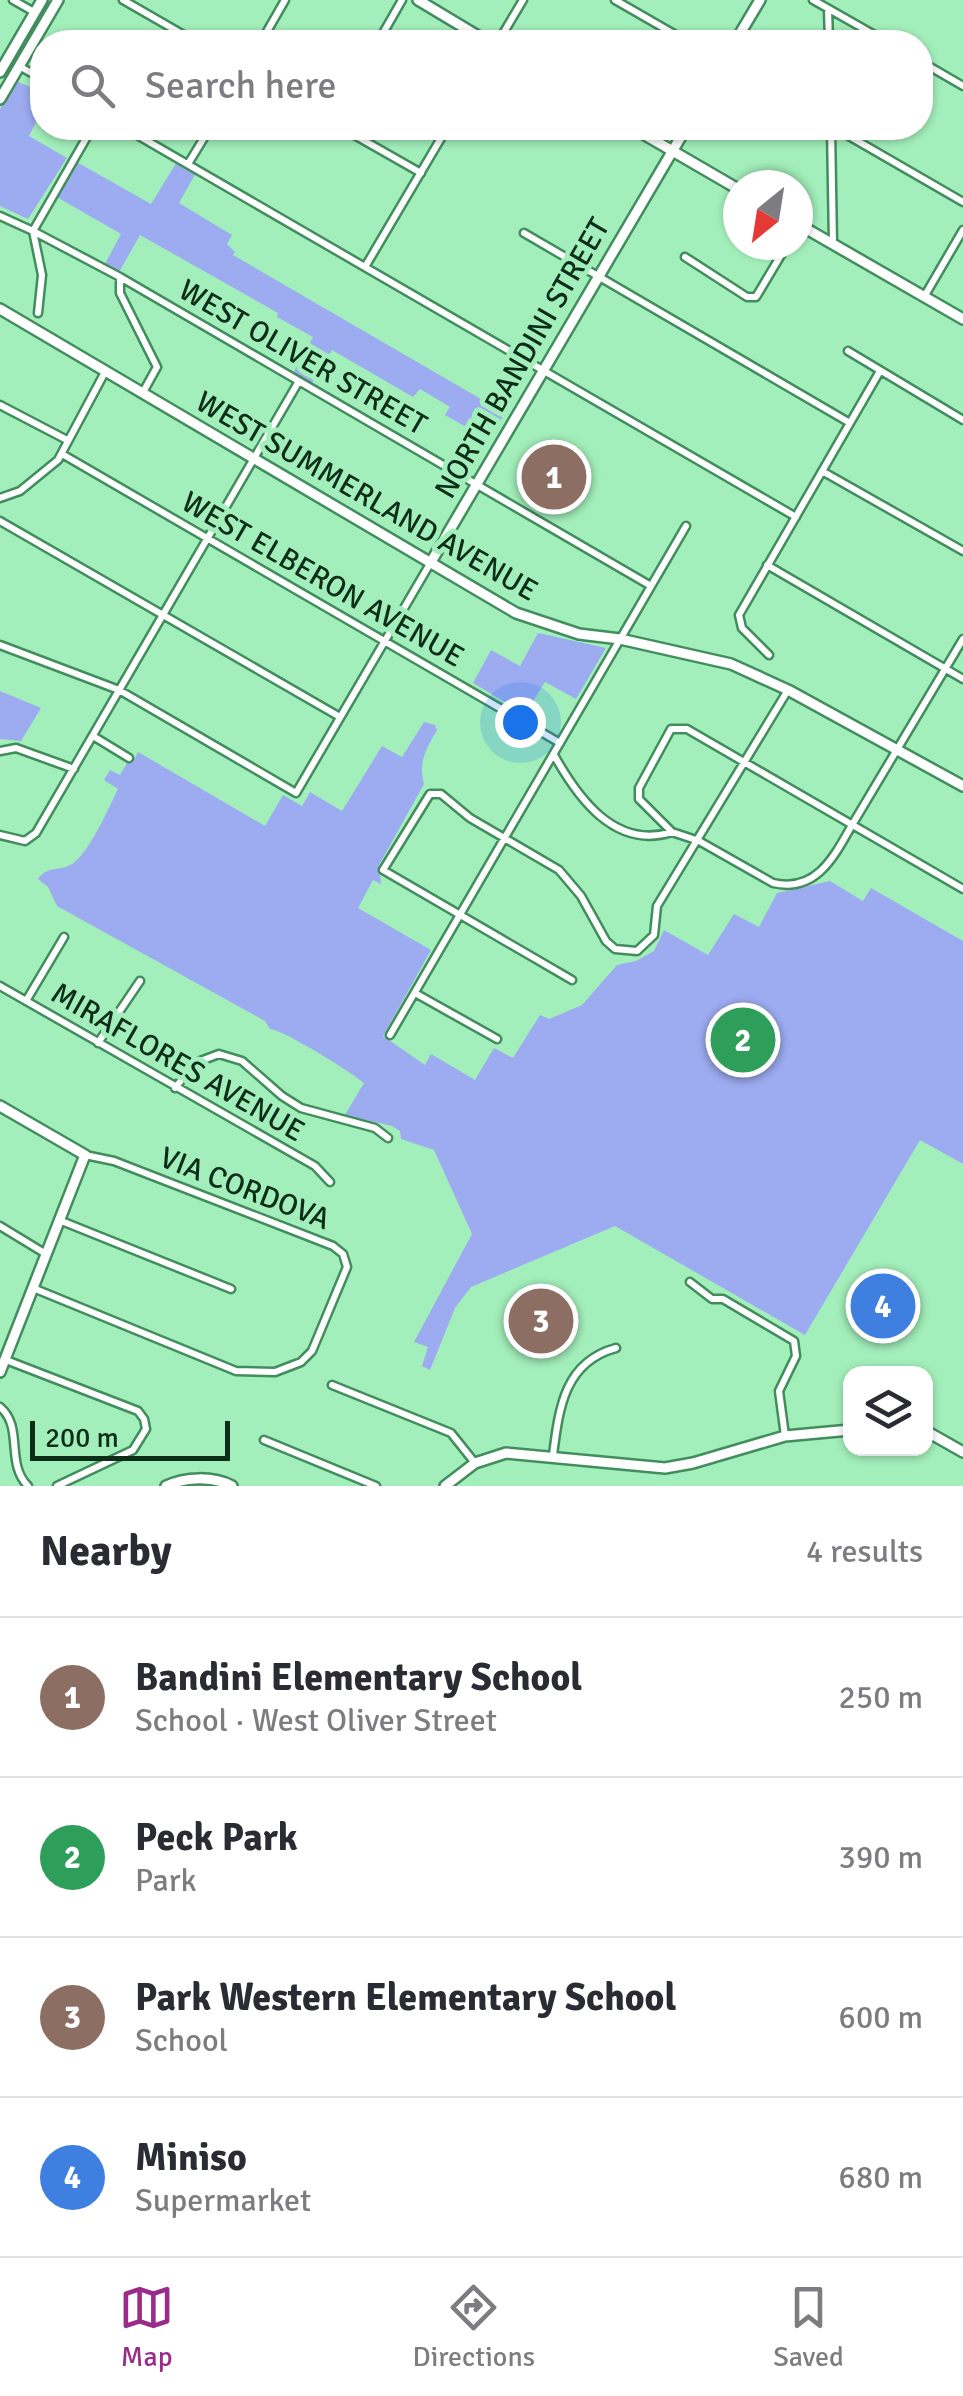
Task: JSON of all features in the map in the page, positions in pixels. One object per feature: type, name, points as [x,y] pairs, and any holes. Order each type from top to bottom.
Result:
[{"type":"street","points":[[13,0],[34,12]]},
{"type":"street","points":[[0,72],[42,0]]},
{"type":"street","points":[[41,30],[58,0]]},
{"type":"street","points":[[123,0],[175,30]]},
{"type":"street","points":[[268,30],[285,0]]},
{"type":"street","points":[[385,30],[402,0]]},
{"type":"street","points":[[418,0],[468,30]]},
{"type":"street","points":[[505,30],[523,0]]},
{"type":"street","points":[[614,0],[667,30]]},
{"type":"street","points":[[743,30],[760,0]]},
{"type":"street","points":[[814,0],[866,30]]},
{"type":"street","points":[[828,8],[829,30]]},
{"type":"street","points":[[0,99],[30,49]]},
{"type":"street","points":[[20,66],[30,72]]},
{"type":"street","points":[[933,69],[963,86]]},
{"type":"street","points":[[38,313],[42,275],[33,231],[85,140]]},
{"type":"street","points":[[146,140],[796,517]]},
{"type":"street","points":[[188,164],[203,140]]},
{"type":"street","points":[[363,140],[421,173]]},
{"type":"street","points":[[366,267],[440,140]]},
{"type":"street","points":[[653,140],[723,180]]},
{"type":"street","name":"NORTH BANDINI STREET","points":[[119,690],[292,792],[299,791],[679,140]]},
{"type":"street","points":[[833,140],[833,244]]},
{"type":"street","points":[[854,140],[963,202]]},
{"type":"street","points":[[0,216],[33,231]]},
{"type":"street","points":[[924,297],[963,230]]},
{"type":"street","name":"WEST OLIVER STREET","points":[[33,231],[120,277],[651,586]]},
{"type":"street","points":[[524,233],[850,423]]},
{"type":"street","points":[[813,233],[963,319]]},
{"type":"street","points":[[684,256],[747,297],[756,298],[778,260]]},
{"type":"street","points":[[120,277],[120,293],[157,367],[142,394]]},
{"type":"street","name":"WEST SUMMERLAND AVENUE","points":[[0,309],[534,621],[731,664],[788,690],[963,786]]},
{"type":"street","points":[[848,351],[963,420]]},
{"type":"street","points":[[769,655],[742,628],[739,615],[880,371]]},
{"type":"street","points":[[0,498],[20,491],[62,454],[105,372]]},
{"type":"street","points":[[0,835],[25,841],[36,832],[299,380]]},
{"type":"street","points":[[0,405],[67,440]]},
{"type":"street","name":"WEST ELBERON AVENUE","points":[[62,454],[560,743]]},
{"type":"street","points":[[822,471],[963,551]]},
{"type":"street","points":[[0,520],[340,717]]},
{"type":"street","points":[[390,1036],[686,526]]},
{"type":"street","points":[[767,565],[963,679]]},
{"type":"street","points":[[553,754],[593,810],[614,828],[645,834],[672,832],[699,841],[785,886],[819,875],[828,866],[963,639]]},
{"type":"street","points":[[0,644],[119,690]]},
{"type":"street","points":[[572,980],[383,870],[430,794],[441,794],[470,818],[560,870],[614,949],[638,952],[654,935],[657,906],[788,690]]},
{"type":"street","points":[[672,832],[639,799],[639,788],[671,728],[688,729],[963,890]]},
{"type":"street","points":[[93,736],[129,758]]},
{"type":"street","points":[[0,751],[16,748],[74,769]]},
{"type":"street","points":[[26,1001],[64,937]]},
{"type":"street","points":[[98,1043],[140,981]]},
{"type":"street","name":"MIRAFLORES AVENUE","points":[[0,986],[315,1166],[330,1182]]},
{"type":"street","points":[[414,993],[497,1039]]},
{"type":"street","points":[[176,1088],[196,1063],[219,1054],[242,1060],[301,1108],[375,1128],[388,1138]]},
{"type":"street","points":[[0,1106],[85,1154],[0,1372]]},
{"type":"street","name":"VIA CORDOVA","points":[[33,1288],[236,1371],[275,1372],[302,1362],[312,1351],[347,1267],[343,1254],[334,1246],[114,1161],[85,1154]]},
{"type":"street","points":[[59,1220],[231,1289]]},
{"type":"street","points":[[0,1226],[46,1254]]},
{"type":"street","points":[[690,1282],[712,1299],[722,1299],[794,1341],[796,1356],[779,1392],[785,1436]]},
{"type":"street","points":[[552,1455],[559,1404],[579,1370],[602,1352],[616,1348]]},
{"type":"street","points":[[6,1360],[138,1411],[144,1419],[146,1429],[133,1450],[57,1486]]},
{"type":"street","points":[[332,1385],[451,1433],[475,1463]]},
{"type":"street","points":[[0,1407],[10,1418],[18,1474],[28,1486]]},
{"type":"street","points":[[445,1486],[475,1463],[506,1453],[665,1468],[785,1436],[843,1431]]},
{"type":"street","points":[[933,1435],[963,1452]]},
{"type":"street","points":[[264,1440],[376,1486]]},
{"type":"street","points":[[166,1486],[182,1478],[232,1486]]},
{"type":"shaded area","points":[[16,81],[30,87],[30,140],[67,158],[28,219],[0,206],[0,109]]},
{"type":"shaded area","points":[[178,160],[197,171],[179,203],[232,235],[227,244],[235,252],[233,255],[505,413],[489,440],[445,415],[450,407],[420,389],[413,397],[332,350],[310,386],[292,375],[313,337],[140,235],[118,274],[104,266],[121,234],[55,196],[75,161],[151,204]]},
{"type":"shaded area","points":[[538,633],[606,648],[576,699],[545,682],[525,714],[473,683],[491,650],[520,666]]},
{"type":"shaded area","points":[[0,691],[41,708],[21,741],[0,739]]},
{"type":"shaded area","points":[[424,722],[435,725],[437,730],[423,762],[424,784],[379,865],[381,884],[373,880],[358,908],[431,950],[383,1036],[425,1065],[431,1054],[475,1080],[494,1048],[513,1058],[540,1015],[549,1019],[582,1005],[617,965],[654,951],[664,930],[708,955],[734,914],[759,927],[777,893],[830,881],[863,901],[871,888],[963,941],[963,1164],[920,1140],[805,1335],[615,1226],[471,1287],[455,1308],[430,1370],[422,1366],[428,1347],[414,1342],[472,1234],[434,1150],[401,1139],[400,1131],[392,1126],[345,1115],[364,1083],[332,1061],[270,1029],[265,1021],[57,906],[48,887],[38,879],[79,858],[118,789],[104,780],[110,770],[120,775],[138,752],[265,826],[283,795],[302,806],[310,792],[342,811],[382,746],[402,757]]},
{"type":"place","name":"Bandini Elementary School","points":[[554,477]]},
{"type":"place","name":"Peck Park","points":[[743,1040]]},
{"type":"place","name":"Miniso","points":[[883,1306]]},
{"type":"place","name":"Park Western Elementary School","points":[[541,1321]]}]
